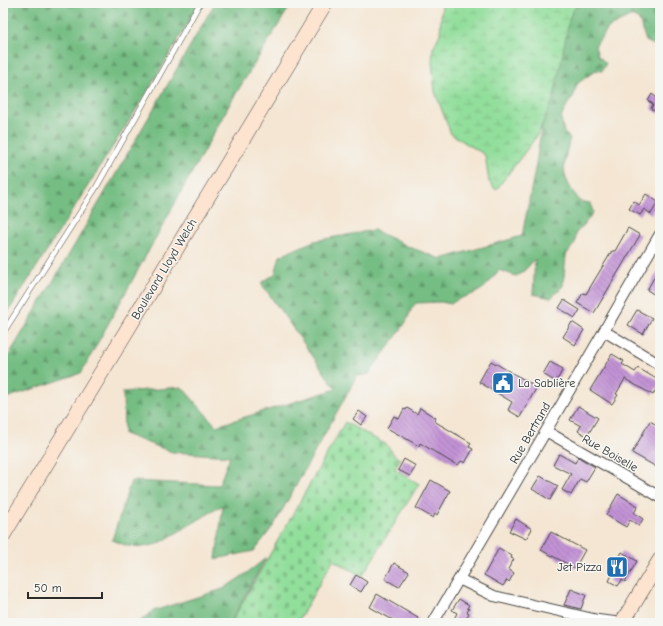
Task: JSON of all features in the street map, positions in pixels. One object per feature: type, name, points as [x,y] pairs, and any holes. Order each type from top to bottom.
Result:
[{"type":"main road","name":"Boulevard Lloyd Welch","points":[[3,535],[325,3]]},
{"type":"main road","points":[[623,623],[660,560]]},
{"type":"street","name":"Rue Bertrand","points":[[433,623],[660,234]]},
{"type":"street","points":[[604,331],[660,365]]},
{"type":"street","name":"Rue Boiselle","points":[[546,431],[660,497]]},
{"type":"street","points":[[459,579],[494,596],[598,620],[623,623]]},
{"type":"lane","points":[[3,333],[97,186],[200,3]]},
{"type":"green space","points":[[3,3],[200,3],[146,94],[3,320]]},
{"type":"green space","points":[[215,3],[292,3],[232,100],[81,373],[3,399],[3,365]]},
{"type":"green space","points":[[442,3],[578,3],[570,16],[554,97],[537,136],[496,190],[489,182],[485,155],[451,134],[435,92],[432,62],[433,48],[440,34]]},
{"type":"green space","points":[[556,3],[654,3],[660,8],[660,32],[658,33],[660,42],[654,45],[646,41],[639,20],[632,16],[609,27],[595,46],[598,56],[606,63],[602,71],[596,70],[577,84],[574,95],[561,118],[564,133],[570,138],[564,165],[566,179],[569,186],[581,202],[590,203],[593,212],[576,233],[575,243],[566,255],[563,286],[551,298],[533,294],[535,259],[523,272],[516,276],[499,270],[483,288],[474,294],[457,300],[451,304],[441,302],[416,303],[404,325],[369,374],[357,376],[274,525],[254,551],[216,559],[223,505],[158,544],[143,547],[128,546],[112,540],[131,481],[219,485],[230,456],[172,452],[124,434],[123,392],[182,387],[216,426],[336,389],[261,283],[275,274],[280,256],[314,241],[374,230],[407,246],[441,259],[522,236],[536,164],[548,82]]},
{"type":"green space","points":[[345,422],[387,445],[395,456],[400,459],[395,469],[419,484],[362,576],[333,560],[297,623],[231,623]]},
{"type":"green space","points":[[266,558],[230,623],[138,623],[153,611],[223,589]]},
{"type":"building","points":[[660,93],[660,114],[651,109],[653,104],[648,101],[652,94],[657,98]]},
{"type":"building","points":[[646,194],[658,202],[651,214],[644,209],[640,215],[629,209],[634,201],[639,205]]},
{"type":"building","points":[[628,228],[640,235],[594,313],[577,303],[583,293],[586,294],[612,251],[615,251]]},
{"type":"building","points":[[660,267],[660,298],[647,290]]},
{"type":"building","points":[[564,300],[580,310],[575,318],[559,308]]},
{"type":"building","points":[[637,310],[652,318],[643,334],[628,325]]},
{"type":"building","points":[[572,322],[584,330],[575,345],[563,337]]},
{"type":"building","points":[[612,354],[624,361],[622,364],[635,372],[638,368],[660,381],[653,395],[625,379],[612,404],[590,390]]},
{"type":"building","points":[[491,361],[537,387],[520,417],[508,410],[512,402],[479,382]]},
{"type":"building","points":[[550,362],[563,369],[556,382],[543,374]]},
{"type":"building","points":[[578,406],[598,418],[587,436],[578,431],[581,426],[570,420]]},
{"type":"building","points":[[407,408],[417,414],[420,408],[436,418],[434,421],[471,443],[469,447],[473,449],[465,463],[461,461],[458,465],[451,462],[420,443],[419,446],[387,428],[394,416],[399,419],[404,409],[406,410]]},
{"type":"building","points":[[359,411],[367,417],[361,425],[353,419]]},
{"type":"building","points":[[650,421],[660,427],[660,469],[632,453]]},
{"type":"building","points":[[559,454],[575,463],[578,457],[595,467],[586,482],[580,479],[571,495],[562,490],[571,474],[553,465]]},
{"type":"building","points":[[404,459],[416,466],[410,476],[398,470]]},
{"type":"building","points":[[540,476],[558,486],[550,500],[532,489]]},
{"type":"building","points":[[431,480],[450,491],[437,515],[435,514],[433,518],[416,508]]},
{"type":"building","points":[[618,494],[638,506],[634,513],[643,519],[639,526],[630,520],[626,527],[606,515]]},
{"type":"building","points":[[516,519],[532,529],[526,539],[509,531]]},
{"type":"building","points":[[551,532],[585,550],[575,568],[541,550]]},
{"type":"building","points":[[499,548],[512,556],[511,558],[514,559],[508,569],[514,573],[509,582],[507,580],[503,586],[484,575]]},
{"type":"building","points":[[622,552],[637,561],[625,582],[622,580],[618,586],[609,581],[612,575],[610,573]]},
{"type":"building","points":[[394,563],[409,572],[399,587],[385,579]]},
{"type":"building","points":[[356,575],[367,582],[361,592],[350,585]]},
{"type":"building","points":[[571,589],[586,595],[581,609],[564,605]]},
{"type":"building","points":[[377,594],[418,618],[415,623],[398,623],[370,607]]},
{"type":"building","points":[[459,599],[469,605],[467,608],[469,609],[467,612],[469,613],[467,617],[477,623],[452,623],[457,613],[452,610]]},
{"type":"place","name":"La Sablière","points":[[503,383]]},
{"type":"place","name":"Jet Pizza","points":[[617,567]]}]
